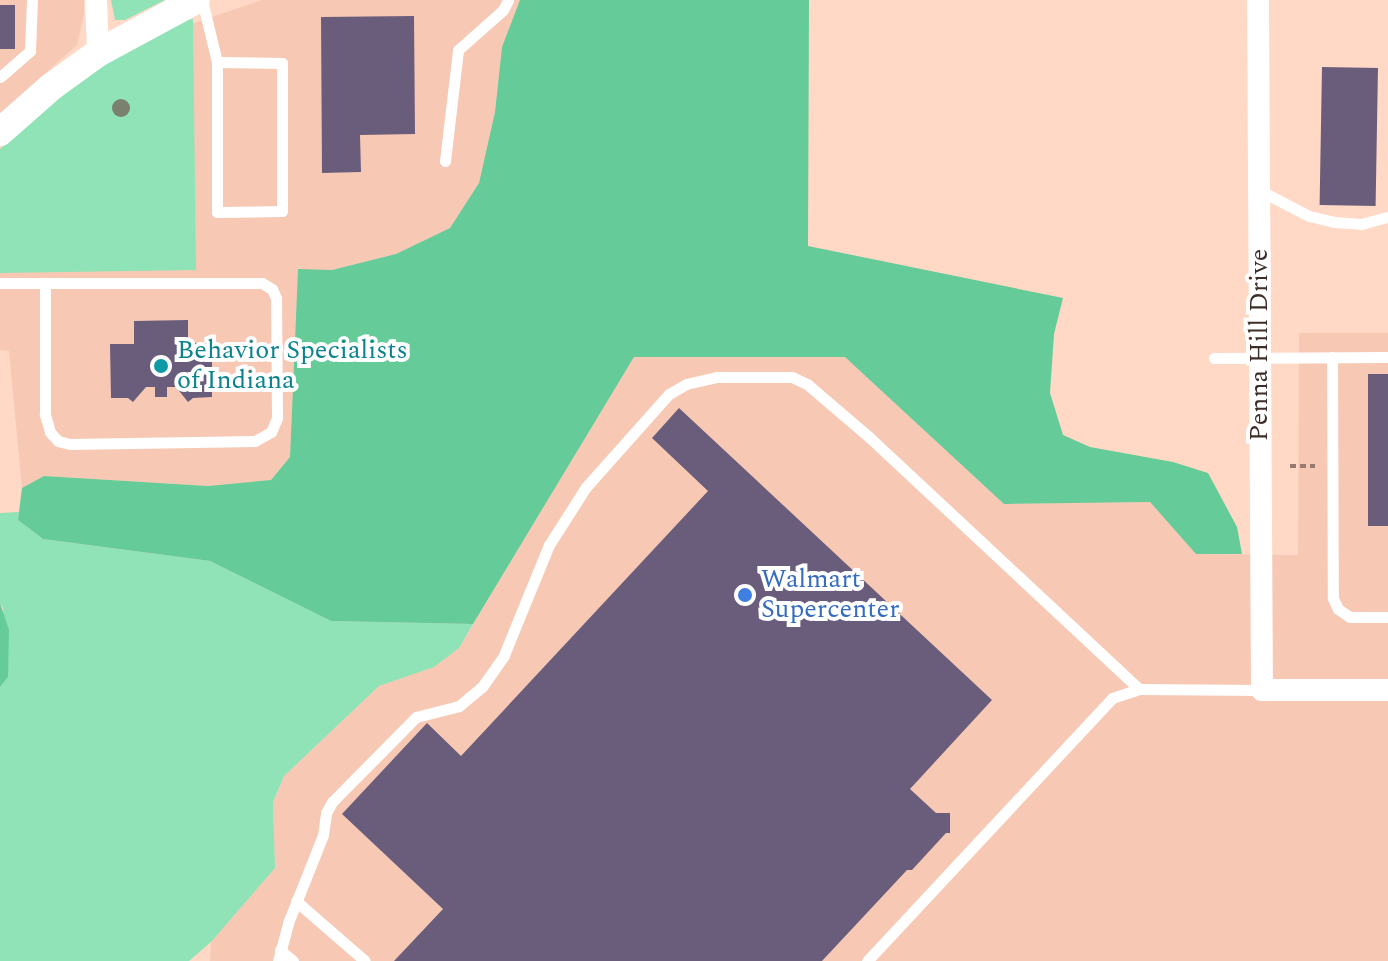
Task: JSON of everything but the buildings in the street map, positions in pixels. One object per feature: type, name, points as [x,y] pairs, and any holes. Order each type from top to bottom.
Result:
[{"type":"street","points":[[96,0],[98,53]]},
{"type":"street","points":[[0,132],[51,87],[98,53],[129,33],[196,0]]},
{"type":"street","name":"Penna Hill Drive","points":[[1258,0],[1262,690]]},
{"type":"street","points":[[1262,690],[1388,690]]},
{"type":"lane","points":[[0,77],[30,51],[32,0]]},
{"type":"lane","points":[[202,0],[217,62],[217,212],[282,211],[282,63],[217,62]]},
{"type":"lane","points":[[445,161],[458,50],[508,0]]},
{"type":"lane","points":[[1259,190],[1309,216],[1334,222],[1361,224],[1388,217]]},
{"type":"lane","points":[[0,283],[262,283],[272,289],[276,298],[277,418],[271,432],[255,441],[70,444],[58,441],[50,432],[45,414],[45,284]]},
{"type":"lane","points":[[1332,357],[1333,598],[1338,609],[1350,617],[1388,617]]},
{"type":"lane","points":[[1214,358],[1388,357]]},
{"type":"lane","points":[[293,961],[279,956],[332,802],[416,717],[459,706],[482,687],[504,655],[549,545],[586,487],[669,394],[686,384],[717,377],[792,377],[807,384],[869,437],[1139,689]]},
{"type":"lane","points":[[867,961],[1112,698],[1139,689],[1262,690]]},
{"type":"lane","points":[[296,901],[365,961]]},
{"type":"path","points":[[1290,466],[1320,466]]},
{"type":"shaded area","points":[[0,0],[84,0],[84,14],[77,45],[0,114]]},
{"type":"shaded area","points":[[262,0],[520,0],[502,47],[495,112],[479,183],[450,228],[396,254],[332,270],[298,270],[290,457],[271,480],[208,486],[44,476],[22,488],[9,351],[0,350],[0,171],[153,37]]},
{"type":"shaded area","points":[[1299,333],[1388,333],[1388,961],[210,961],[211,942],[275,868],[273,802],[284,776],[379,686],[434,667],[459,648],[634,357],[846,357],[1004,504],[1150,502],[1196,554],[1298,555]]},
{"type":"green space","points":[[111,0],[165,0],[125,20],[115,20]]},
{"type":"green space","points":[[520,0],[809,0],[808,246],[1063,298],[1054,334],[1050,393],[1063,435],[1090,447],[1173,462],[1208,473],[1237,527],[1242,554],[1196,554],[1150,502],[1004,504],[845,357],[634,357],[473,624],[331,621],[210,561],[43,539],[18,520],[22,488],[44,476],[208,486],[271,480],[290,457],[298,269],[332,270],[396,254],[450,228],[479,183],[495,112],[502,47]]},
{"type":"green space","points":[[193,19],[196,270],[0,273],[0,149],[70,84],[176,21]]},
{"type":"green space","points":[[19,512],[18,520],[43,539],[210,561],[331,621],[473,624],[459,648],[434,667],[379,686],[284,776],[273,802],[275,868],[211,942],[189,961],[0,961],[0,687],[8,677],[3,608],[0,603],[0,513]]},
{"type":"green space","points":[[0,603],[9,630],[8,677],[0,687]]},
{"type":"place","name":"Behavior Specialists of Indiana","points":[[161,366]]},
{"type":"place","name":"Walmart Supercenter","points":[[745,595]]}]
